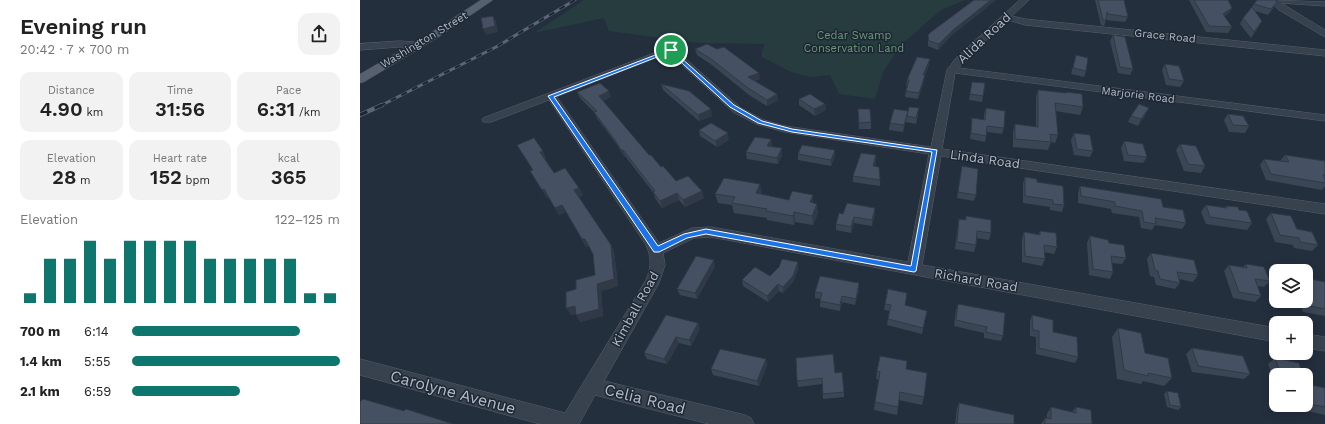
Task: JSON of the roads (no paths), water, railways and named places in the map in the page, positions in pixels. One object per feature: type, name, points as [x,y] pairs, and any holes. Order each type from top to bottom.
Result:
[{"type":"main road","name":"Washington Street","points":[[360,79],[418,45],[488,0]]},
{"type":"street","name":"Alida Road","points":[[914,269],[947,83],[952,70],[959,60],[1025,0]]},
{"type":"street","points":[[1273,0],[1286,10],[1325,34]]},
{"type":"street","points":[[1279,0],[1325,4]]},
{"type":"street","name":"Grace Road","points":[[1005,17],[1026,22],[1325,53]]},
{"type":"street","points":[[360,47],[399,44],[418,45]]},
{"type":"street","name":"Linda Road","points":[[550,96],[674,49],[732,106],[760,122],[792,130],[1325,209]]},
{"type":"street","name":"Marjorie Road","points":[[952,70],[1325,118]]},
{"type":"street","points":[[487,120],[550,96],[656,250]]},
{"type":"street","name":"Richard Road","points":[[656,250],[686,235],[706,231],[1269,334]]},
{"type":"street","name":"Kimball Road","points":[[569,423],[656,276],[659,263],[656,250]]},
{"type":"street","points":[[1313,342],[1325,344]]},
{"type":"street","name":"Carolyne Avenue","points":[[360,367],[569,423]]},
{"type":"street","name":"Celia Road","points":[[591,386],[745,424]]},
{"type":"railway","points":[[382,105],[496,47],[575,0]]},
{"type":"railway","points":[[360,115],[382,105]]},
{"type":"park label","name":"Cedar Swamp Conservation Land","points":[[854,41]]}]
